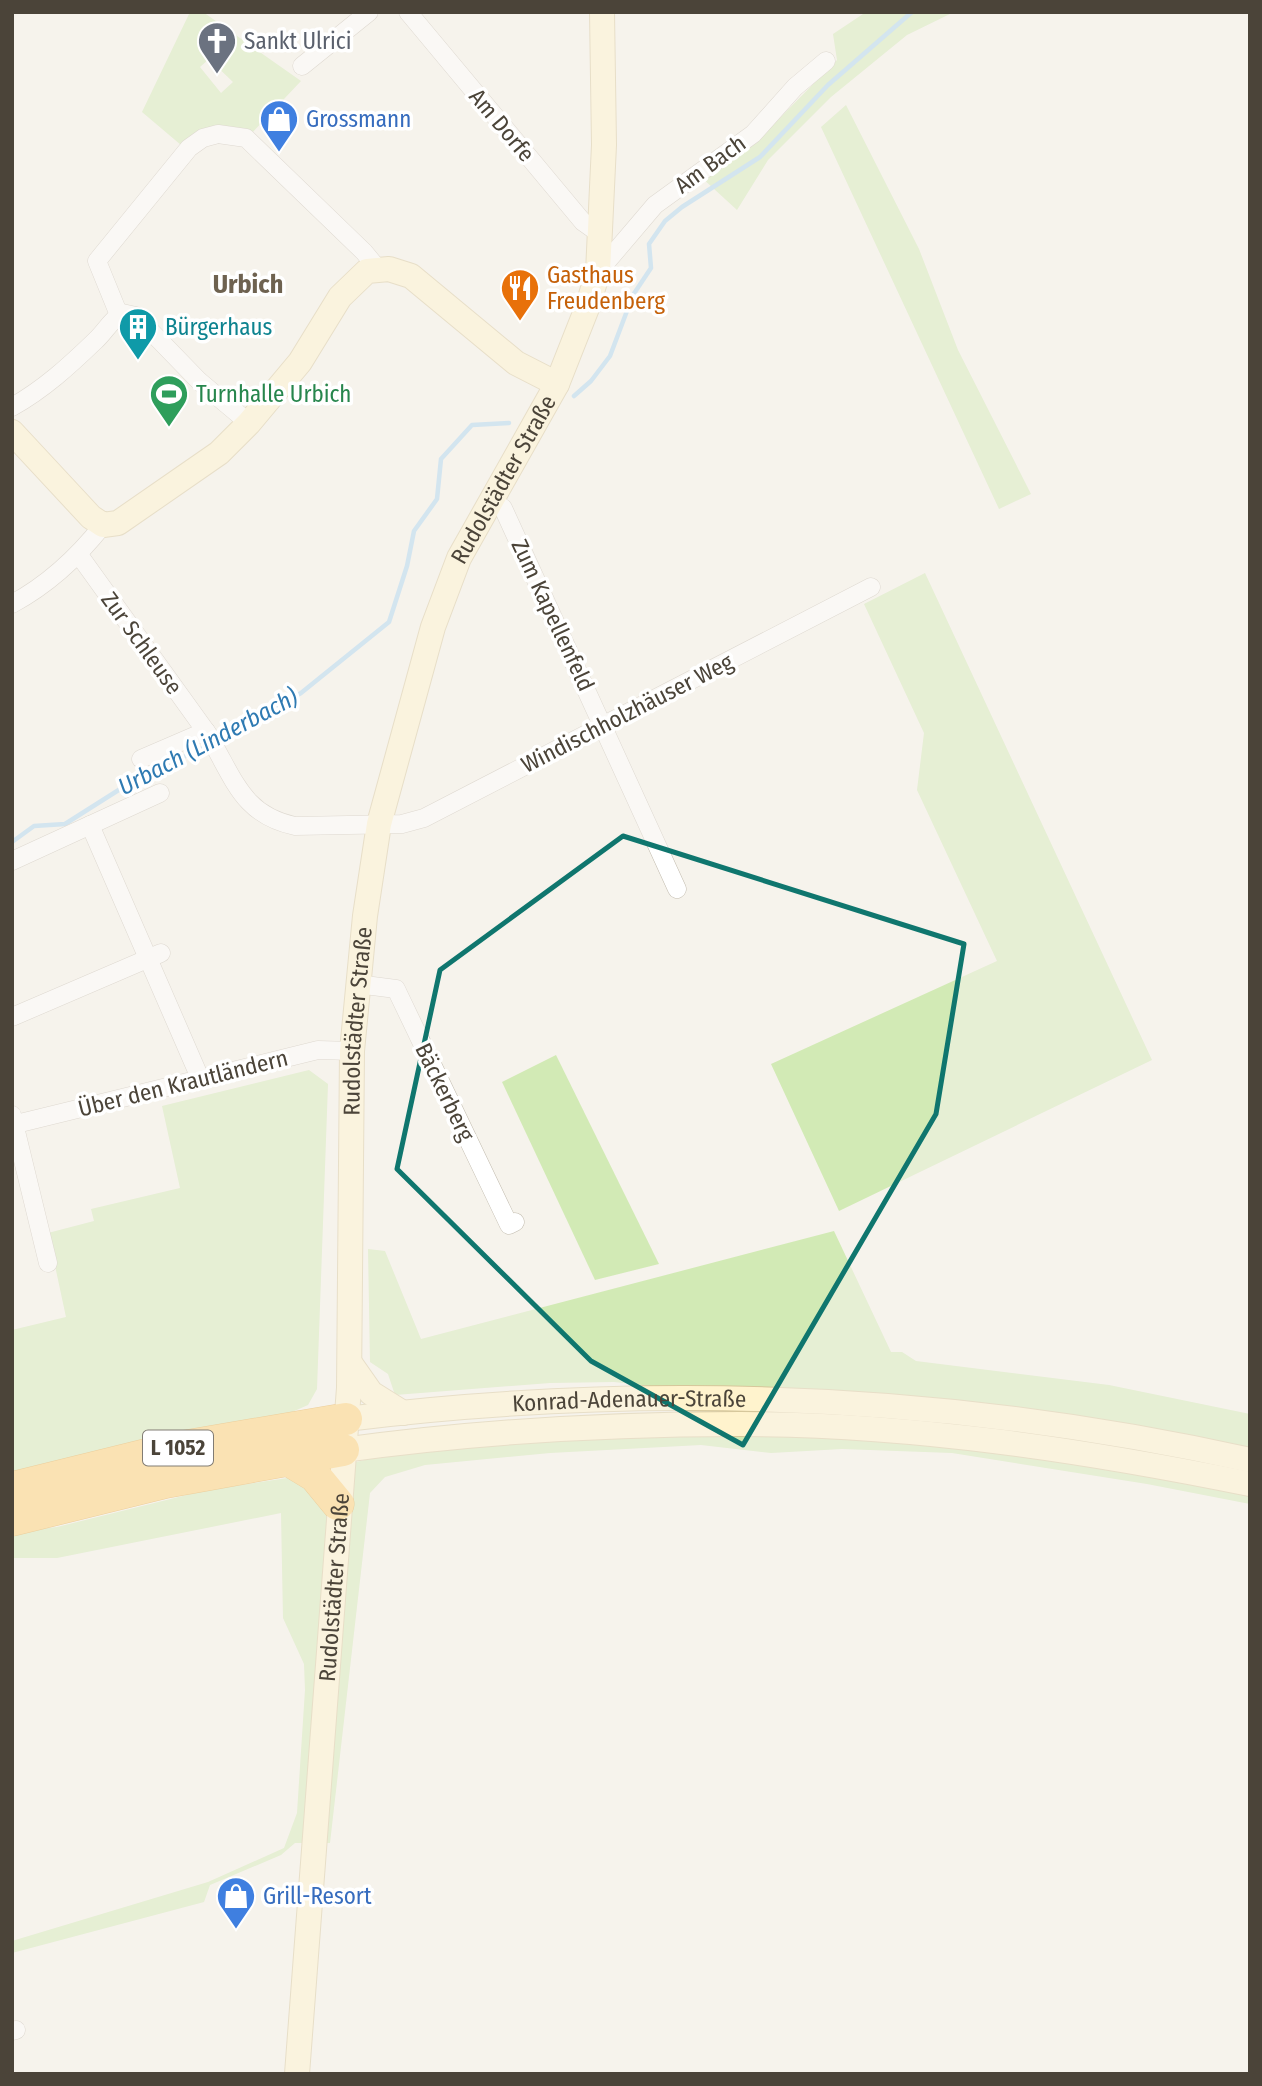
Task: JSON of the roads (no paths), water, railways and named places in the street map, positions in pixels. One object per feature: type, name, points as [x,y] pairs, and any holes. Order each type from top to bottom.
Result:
[{"type":"highway","name":"Konrad-Adenauer-Straße","points":[[12,1520],[166,1482],[287,1459],[344,1435]]},
{"type":"highway","name":"Konrad-Adenauer-Straße","points":[[12,1488],[170,1449],[344,1435]]},
{"type":"highway","points":[[287,1459],[315,1476],[338,1504]]},
{"type":"street","points":[[303,66],[369,12]]},
{"type":"street","name":"Am Dorfe","points":[[408,12],[583,222],[600,234]]},
{"type":"street","name":"Rudolstädter Straße","points":[[297,2074],[350,1363],[352,1051],[357,984],[379,824],[433,627],[458,558],[557,384],[584,319],[598,272],[604,145],[602,12]]},
{"type":"street","name":"Am Bach","points":[[598,272],[654,205],[753,134],[795,87],[827,61]]},
{"type":"street","points":[[119,315],[97,261],[189,148],[203,138],[231,133],[246,138],[365,252],[378,270]]},
{"type":"street","points":[[12,432],[91,517],[103,525],[118,523],[219,453],[249,423],[300,362],[340,297],[367,271],[378,270],[411,276],[516,363],[557,384]]},
{"type":"street","points":[[12,407],[57,378],[119,315],[136,316],[199,381],[249,423]]},
{"type":"street","name":"Zum Kapellenfeld","points":[[490,500],[503,508],[677,889]]},
{"type":"street","points":[[12,604],[46,583],[79,555],[103,525]]},
{"type":"street","name":"Zur Schleuse","points":[[79,555],[211,739],[255,809],[275,822],[295,826],[379,824]]},
{"type":"street","name":"Windischholzhäuser Weg","points":[[379,824],[402,824],[424,818],[871,587]]},
{"type":"street","points":[[141,760],[211,739]]},
{"type":"street","points":[[12,861],[160,793]]},
{"type":"street","points":[[90,825],[155,956],[200,1078]]},
{"type":"street","points":[[12,1017],[155,956]]},
{"type":"street","name":"Bäckerberg","points":[[357,984],[396,989],[509,1224],[515,1222]]},
{"type":"street","name":"Über den Krautländern","points":[[48,1262],[13,1121],[317,1050],[352,1051]]},
{"type":"street","points":[[350,1363],[371,1393],[402,1413]]},
{"type":"street","name":"Konrad-Adenauer-Straße","points":[[344,1435],[402,1413],[514,1403],[740,1397],[880,1404],[1011,1417],[1177,1444],[1250,1460]]},
{"type":"street","name":"Konrad-Adenauer-Straße","points":[[344,1435],[491,1434],[600,1427],[742,1424],[971,1439],[1161,1466],[1250,1484]]},
{"type":"waterway","name":"Urbach (Linderbach)","points":[[574,396],[591,381],[610,356],[633,295],[651,268],[649,244],[665,221],[682,207],[760,157],[828,85],[912,12]]},
{"type":"waterway","name":"Urbach (Linderbach)","points":[[12,842],[34,826],[65,824],[136,779],[226,737],[301,693],[389,622],[407,566],[414,531],[437,499],[441,459],[472,425],[509,423]]},
{"type":"place","name":"Sankt Ulrici","points":[[217,75]]},
{"type":"place","name":"Grossmann","points":[[279,153]]},
{"type":"place","name":"Gasthaus Freudenberg","points":[[520,322]]},
{"type":"place","name":"Bürgerhaus","points":[[138,361]]},
{"type":"place","name":"Turnhalle Urbich","points":[[169,428]]},
{"type":"place","name":"Grill-Resort","points":[[236,1930]]},
{"type":"district","name":"Urbich","points":[[248,284]]}]
